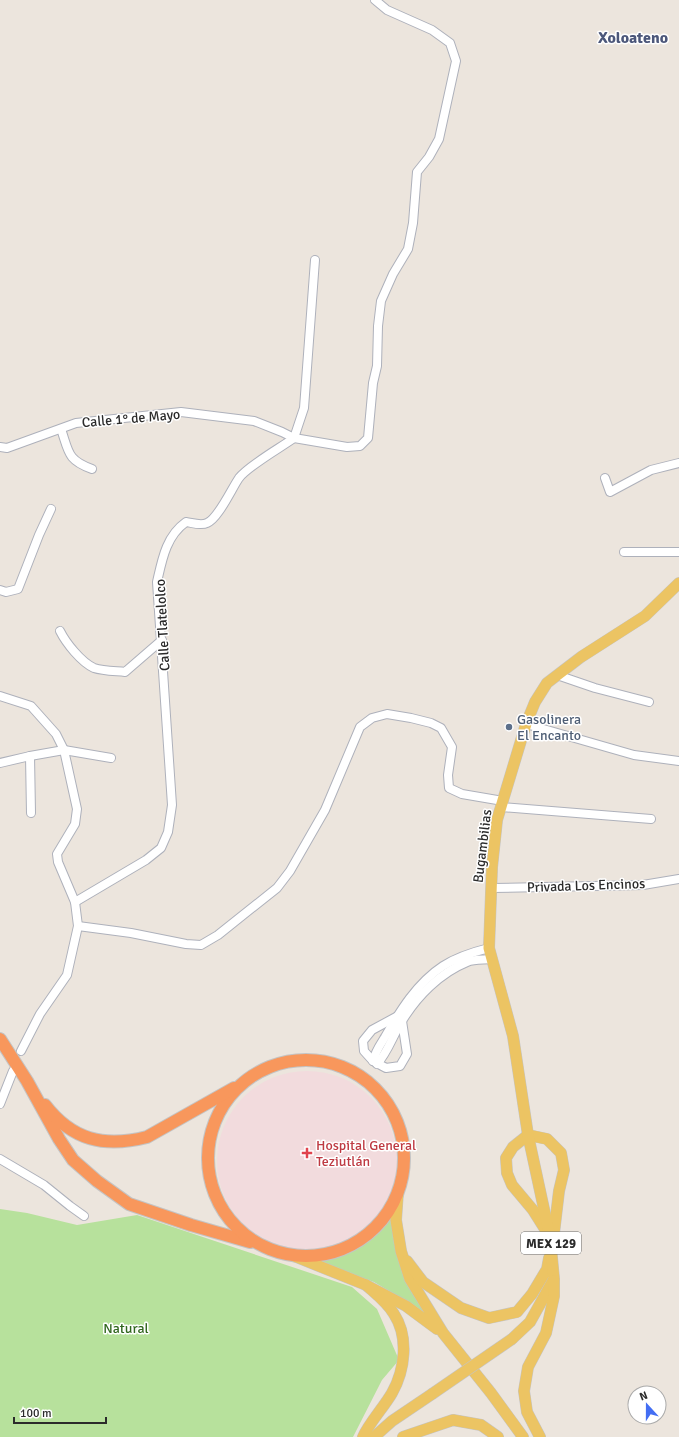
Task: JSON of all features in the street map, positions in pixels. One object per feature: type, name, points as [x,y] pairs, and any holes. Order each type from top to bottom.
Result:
[{"type":"highway","points":[[0,1040],[27,1082],[52,1128],[73,1160],[97,1181],[129,1204],[276,1252],[294,1256],[310,1257],[326,1254],[347,1246],[359,1240],[378,1224],[392,1205],[402,1177],[404,1153],[400,1130],[388,1103],[373,1086],[354,1073],[328,1062],[300,1060],[277,1064],[265,1069],[243,1083],[146,1137],[131,1141],[102,1142],[89,1139],[76,1133],[62,1124],[27,1082]]},
{"type":"highway","points":[[243,1083],[230,1095],[218,1119],[210,1144],[211,1172],[220,1202],[233,1222],[252,1243]]},
{"type":"main road","name":"Bugambilias","points":[[528,1135],[513,1036],[489,948],[497,820],[526,724],[535,702],[547,683],[580,657],[646,616],[679,583]]},
{"type":"main road","name":"MEX 129","points":[[528,1135],[551,1242],[554,1279]]},
{"type":"main road","points":[[401,1251],[423,1282],[461,1308],[489,1318],[517,1312],[532,1294],[547,1269],[551,1242],[554,1233],[558,1191],[564,1170],[561,1153],[547,1139],[528,1135],[513,1147],[506,1158],[507,1174],[512,1185],[533,1210],[551,1242]]},
{"type":"main road","points":[[398,1191],[396,1220],[401,1251],[410,1279],[442,1333],[491,1393],[523,1437]]},
{"type":"main road","points":[[294,1256],[366,1285],[406,1306],[442,1333]]},
{"type":"main road","points":[[374,1437],[392,1421],[512,1339],[530,1322],[554,1279]]},
{"type":"main road","points":[[540,1437],[527,1412],[524,1391],[528,1367],[546,1333],[554,1296],[554,1279]]},
{"type":"main road","points":[[363,1437],[399,1379],[402,1367],[404,1345],[400,1326],[395,1314],[387,1304],[366,1285]]},
{"type":"main road","points":[[403,1437],[453,1420],[481,1425],[498,1437]]},
{"type":"street","points":[[315,260],[304,408],[294,438],[347,447],[360,446],[368,438],[373,383],[377,366],[378,326],[381,301],[393,274],[408,249],[413,223],[418,172],[429,157],[439,139],[456,61],[450,43],[432,30],[387,10],[376,0]]},
{"type":"street","name":"Calle 1° de Mayo","points":[[0,447],[7,448],[76,423],[181,412],[254,421],[294,438]]},
{"type":"street","points":[[61,429],[70,456],[79,464],[92,469]]},
{"type":"street","name":"Calle Tlatelolco","points":[[75,902],[146,860],[161,848],[168,832],[172,805],[157,582],[164,552],[178,528],[186,522],[199,525],[208,523],[219,511],[240,477],[294,438]]},
{"type":"street","points":[[605,478],[610,492],[651,470],[679,463]]},
{"type":"street","points":[[0,590],[6,592],[18,589],[51,509]]},
{"type":"street","points":[[624,552],[679,552]]},
{"type":"street","points":[[60,631],[69,647],[94,668],[125,672],[162,640]]},
{"type":"street","points":[[556,675],[595,688],[649,702]]},
{"type":"street","points":[[0,696],[31,706],[56,734],[64,750],[77,809],[75,824],[57,854],[58,862],[75,902],[78,926],[67,975],[40,1014],[21,1051]]},
{"type":"street","points":[[78,926],[131,933],[186,944],[201,945],[218,935],[277,888],[290,871],[325,810],[360,727],[372,718],[387,714],[431,723],[441,728],[452,747],[448,774],[449,788],[462,794],[502,804],[651,819]]},
{"type":"street","points":[[526,724],[634,755],[679,761]]},
{"type":"street","points":[[0,763],[64,750],[111,758]]},
{"type":"street","points":[[30,756],[31,813]]},
{"type":"street","name":"Privada Los Encinos","points":[[492,888],[643,885],[679,879]]},
{"type":"street","points":[[375,1063],[375,1054],[399,1019],[408,1000],[426,980],[443,966],[466,955],[489,948]]},
{"type":"street","points":[[399,1019],[407,1054],[400,1066],[386,1068],[375,1063],[364,1051],[363,1041],[372,1030],[399,1019],[447,972],[469,961],[492,959]]},
{"type":"street","points":[[0,1104],[13,1071]]},
{"type":"street","points":[[0,1159],[44,1185],[84,1216]]},
{"type":"shaded area","name":"Hospital General Teziutlán","points":[[316,1071],[325,1072],[350,1081],[371,1097],[387,1118],[396,1143],[396,1179],[387,1204],[371,1225],[350,1241],[342,1244],[325,1250],[298,1251],[289,1250],[264,1241],[250,1231],[237,1218],[227,1204],[218,1179],[217,1152],[218,1143],[227,1118],[237,1104],[250,1091],[264,1081],[289,1072]]},
{"type":"green space","name":"Natural","points":[[0,1209],[27,1213],[77,1225],[137,1215],[352,1287],[377,1309],[399,1360],[382,1380],[353,1437],[0,1437]]},
{"type":"green space","points":[[389,1214],[399,1262],[424,1312],[374,1282],[315,1261],[347,1250],[376,1229]]},
{"type":"place","name":"Gasolinera El Encanto","points":[[509,727]]},
{"type":"place","name":"Hospital General Teziutlán","points":[[307,1153]]},
{"type":"district","name":"Xoloateno","points":[[633,37]]}]
